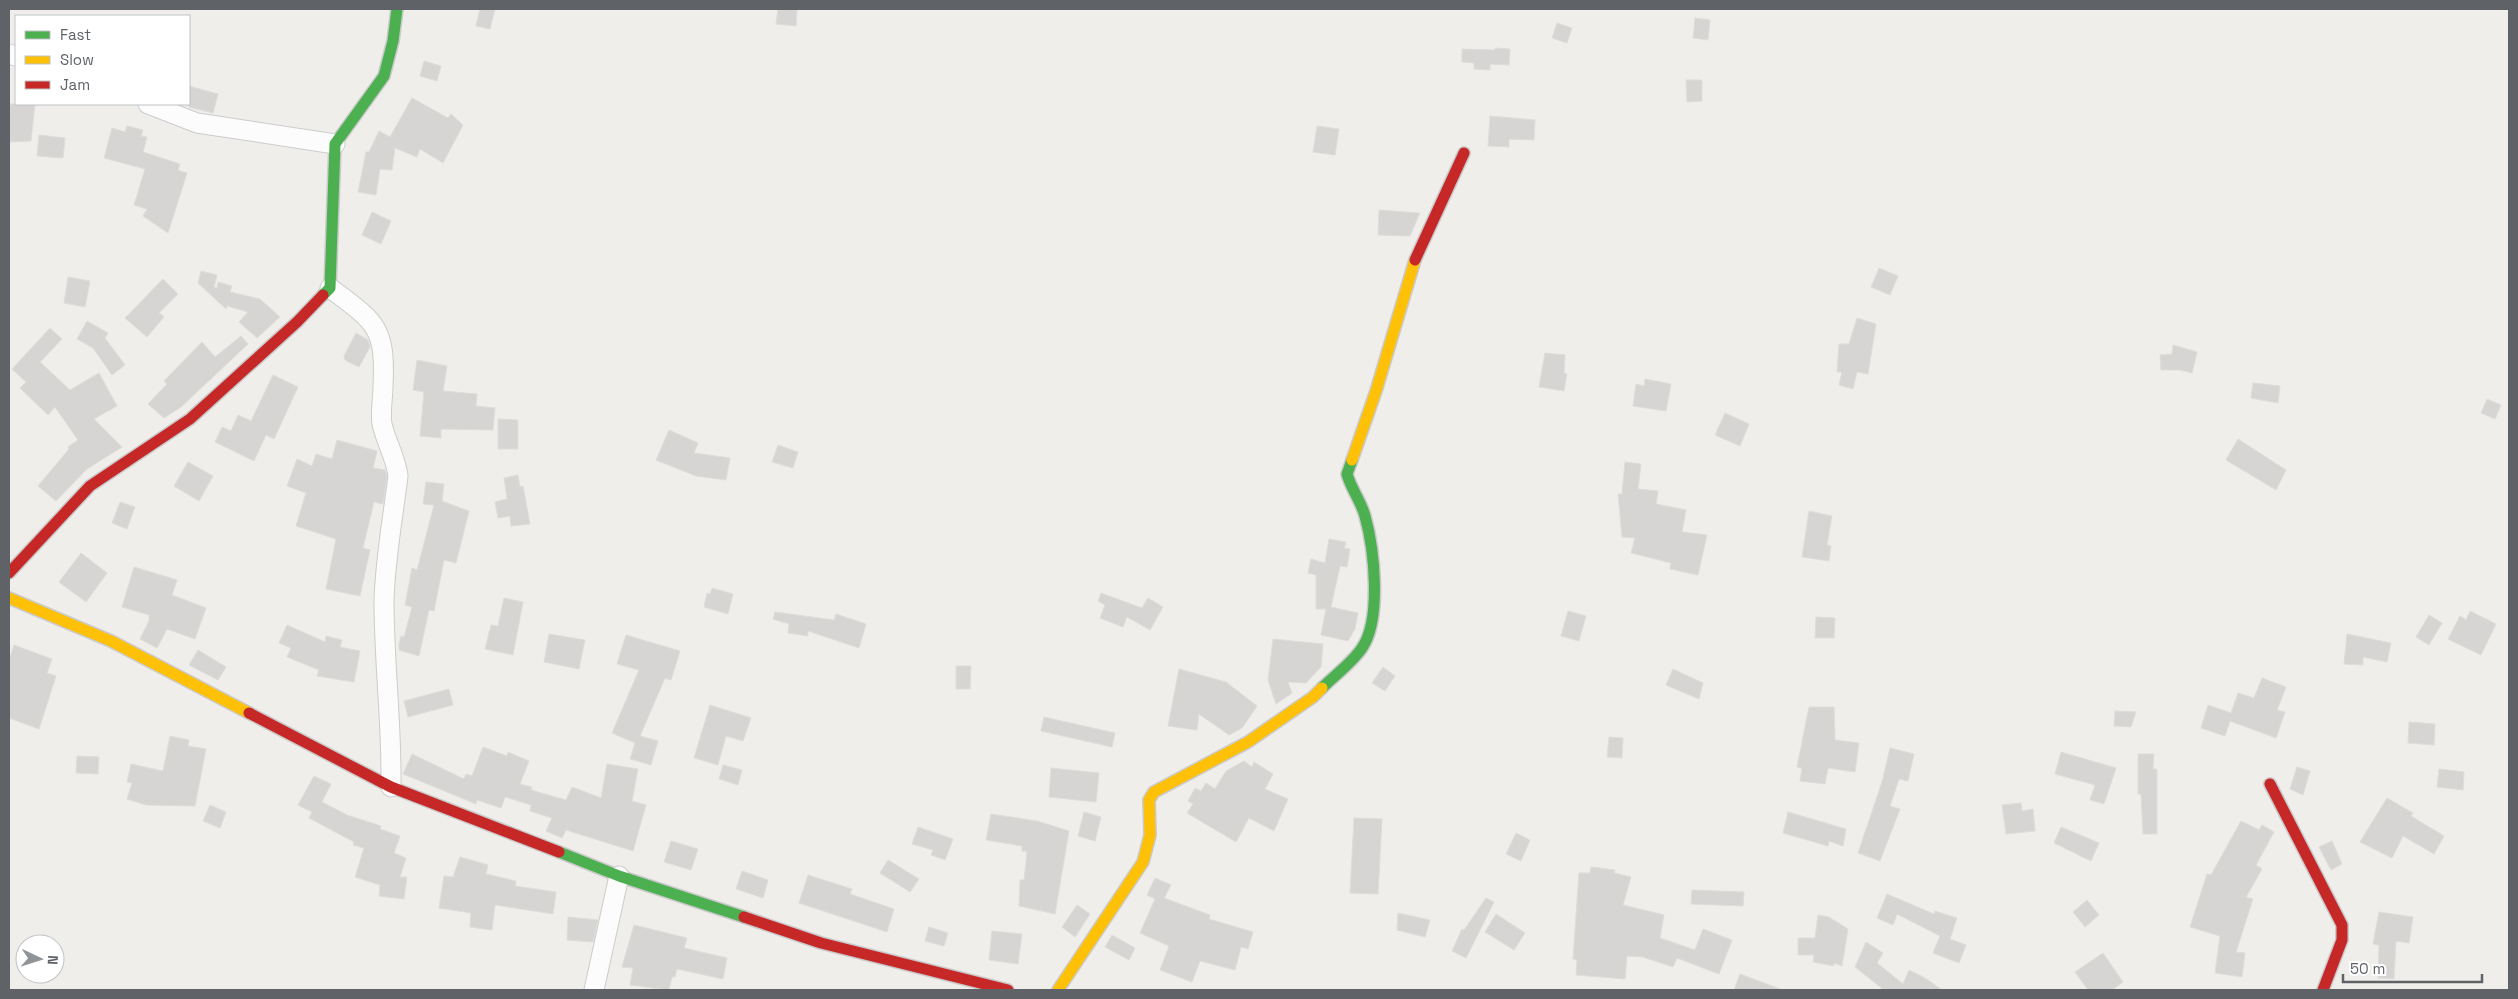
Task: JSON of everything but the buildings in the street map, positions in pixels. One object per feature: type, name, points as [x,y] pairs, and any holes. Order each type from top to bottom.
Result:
[{"type":"street","points":[[9,574],[90,486],[190,419],[297,322],[330,288],[335,144],[384,76],[393,41],[397,9]]},
{"type":"street","points":[[151,105],[197,123],[335,144]]},
{"type":"street","points":[[1058,990],[1143,862],[1150,835],[1151,816],[1149,800],[1154,792],[1248,742],[1313,698],[1362,648],[1367,638],[1370,626],[1373,573],[1368,530],[1364,514],[1349,483],[1347,474],[1376,390],[1414,264],[1464,153]]},
{"type":"street","points":[[330,288],[364,314],[381,336],[385,355],[382,423],[397,467],[398,476],[384,599],[385,650],[392,742],[391,787]]},
{"type":"street","points":[[9,598],[111,641],[391,787],[619,876],[821,943],[1008,990]]},
{"type":"street","points":[[2270,784],[2342,925],[2342,940],[2323,990]]},
{"type":"street","points":[[594,990],[619,876]]},
{"type":"traffic: fast","points":[[323,295],[330,288],[335,144],[384,76],[393,41],[397,9]]},
{"type":"traffic: fast","points":[[1322,688],[1362,648],[1372,620],[1374,583],[1371,546],[1363,511],[1347,474],[1352,460]]},
{"type":"traffic: fast","points":[[559,852],[619,876],[744,917]]},
{"type":"traffic: slow","points":[[1352,460],[1376,391],[1415,260]]},
{"type":"traffic: slow","points":[[9,598],[111,641],[249,713]]},
{"type":"traffic: slow","points":[[1058,990],[1143,862],[1150,835],[1149,800],[1154,792],[1248,742],[1313,697],[1322,688]]},
{"type":"traffic: jam","points":[[1415,260],[1464,153]]},
{"type":"traffic: jam","points":[[9,573],[90,486],[190,419],[297,322],[323,295]]},
{"type":"traffic: jam","points":[[249,713],[391,787],[559,852]]},
{"type":"traffic: jam","points":[[2270,784],[2342,925],[2342,940],[2323,990]]},
{"type":"traffic: jam","points":[[744,917],[821,943],[1008,990]]}]
